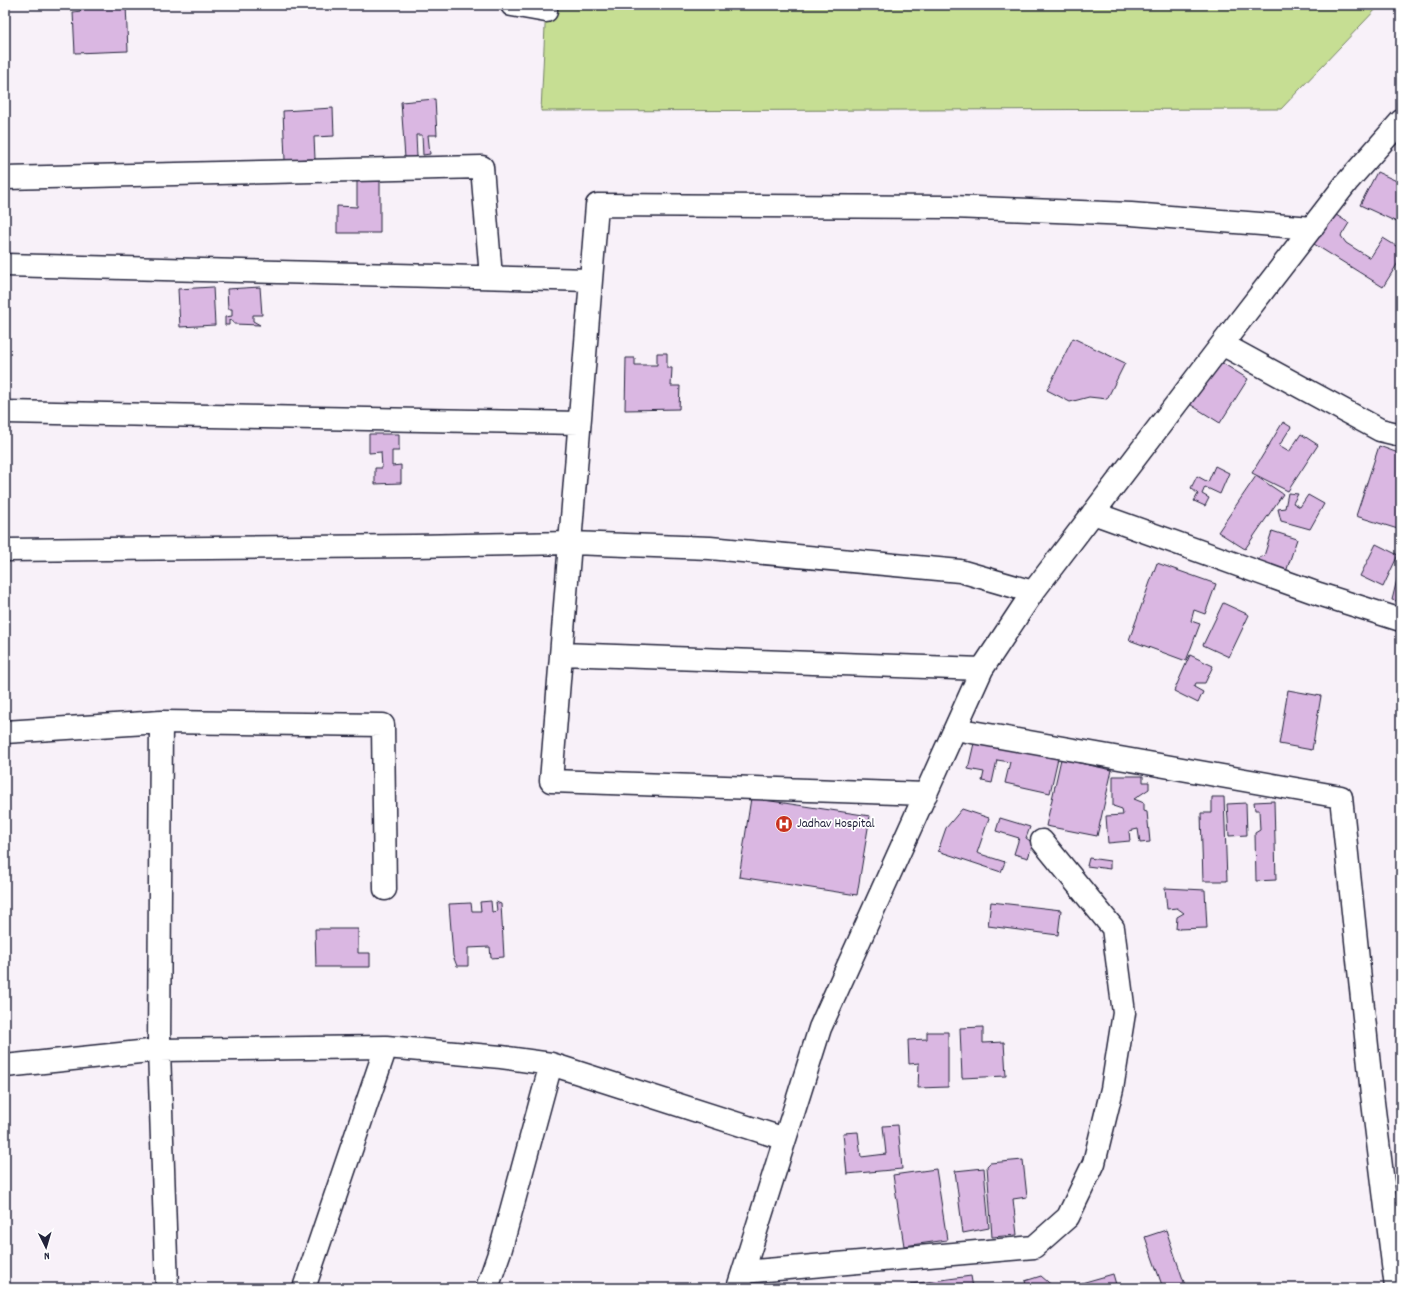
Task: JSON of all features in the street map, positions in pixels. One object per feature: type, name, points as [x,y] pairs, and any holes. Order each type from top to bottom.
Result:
[{"type":"street","points":[[512,5],[546,11],[546,5]]},
{"type":"street","points":[[1042,841],[1113,928],[1124,1013],[1112,1089],[1094,1163],[1068,1217],[1034,1247],[740,1280],[820,1028],[982,669],[1033,592],[1222,344],[1347,182],[1401,121]]},
{"type":"street","points":[[5,178],[482,167],[491,277]]},
{"type":"street","points":[[926,794],[551,781],[597,205],[952,207],[1132,214],[1312,228]]},
{"type":"street","points":[[5,265],[591,280]]},
{"type":"street","points":[[1222,344],[1380,430],[1401,435]]},
{"type":"street","points":[[5,412],[579,423]]},
{"type":"street","points":[[1093,513],[1319,594],[1401,620]]},
{"type":"street","points":[[5,550],[571,543],[710,548],[960,571],[1033,592]]},
{"type":"street","points":[[561,654],[982,669]]},
{"type":"street","points":[[5,732],[161,722],[383,725],[386,889]]},
{"type":"street","points":[[161,722],[159,1050],[167,1288]]},
{"type":"street","points":[[955,729],[1341,797],[1371,1086],[1396,1288]]},
{"type":"street","points":[[5,1066],[159,1050],[386,1047],[501,1056],[551,1064],[785,1139]]},
{"type":"street","points":[[304,1288],[386,1047]]},
{"type":"street","points":[[487,1288],[501,1248],[551,1064]]},
{"type":"green space","points":[[546,5],[1380,5],[1281,109],[541,111]]},
{"type":"building","points":[[81,5],[126,5],[128,51],[75,53],[73,12],[81,11]]},
{"type":"building","points":[[435,99],[437,135],[428,135],[430,154],[423,155],[422,135],[416,135],[417,157],[405,158],[401,102]]},
{"type":"building","points":[[333,108],[334,136],[314,137],[315,159],[285,160],[283,111]]},
{"type":"building","points":[[1377,172],[1401,183],[1401,224],[1360,205]]},
{"type":"building","points":[[357,181],[380,181],[380,233],[337,233],[337,206],[357,207]]},
{"type":"building","points":[[1333,213],[1349,223],[1341,236],[1346,243],[1370,258],[1383,238],[1401,249],[1401,258],[1383,287],[1314,244]]},
{"type":"building","points":[[213,287],[215,325],[180,327],[178,289]]},
{"type":"building","points":[[260,287],[262,315],[253,315],[253,321],[260,325],[234,324],[232,320],[229,319],[229,325],[225,325],[225,317],[232,316],[232,309],[228,309],[227,289]]},
{"type":"building","points":[[1073,338],[1125,363],[1107,399],[1089,397],[1070,402],[1047,390]]},
{"type":"building","points":[[657,353],[667,353],[667,368],[672,368],[671,386],[680,386],[679,409],[625,410],[626,358],[635,358],[635,365],[657,365]]},
{"type":"building","points":[[1216,359],[1248,379],[1220,423],[1188,403]]},
{"type":"building","points":[[1283,422],[1291,427],[1279,446],[1289,452],[1301,434],[1318,445],[1288,491],[1252,473]]},
{"type":"building","points":[[369,434],[399,434],[399,451],[392,451],[392,466],[401,465],[401,483],[375,484],[375,468],[382,468],[381,452],[369,453]]},
{"type":"building","points":[[1379,446],[1401,454],[1401,530],[1356,516]]},
{"type":"building","points":[[1215,466],[1229,473],[1220,494],[1205,487],[1202,494],[1209,498],[1205,506],[1194,501],[1198,494],[1191,488],[1197,476],[1208,482]]},
{"type":"building","points":[[1256,476],[1283,494],[1245,549],[1218,532]]},
{"type":"building","points":[[1288,493],[1298,494],[1293,503],[1300,507],[1308,495],[1324,504],[1310,529],[1281,521],[1278,509],[1285,508]]},
{"type":"building","points":[[1272,531],[1297,539],[1286,572],[1260,564],[1259,558],[1264,556]]},
{"type":"building","points":[[1376,544],[1398,555],[1383,587],[1360,576]]},
{"type":"building","points":[[1157,563],[1216,584],[1205,614],[1194,610],[1191,621],[1200,624],[1186,661],[1129,640]]},
{"type":"building","points":[[1401,563],[1401,602],[1392,600]]},
{"type":"building","points":[[1223,603],[1249,615],[1229,657],[1203,645]]},
{"type":"building","points":[[1190,655],[1213,666],[1205,683],[1196,683],[1194,687],[1203,692],[1198,703],[1174,691]]},
{"type":"building","points":[[1288,690],[1321,696],[1312,750],[1279,744]]},
{"type":"building","points":[[975,739],[1058,758],[1050,793],[1005,783],[1010,762],[997,760],[992,783],[982,781],[984,772],[968,769]]},
{"type":"building","points":[[1061,759],[1112,770],[1097,836],[1046,826]]},
{"type":"building","points":[[1113,776],[1143,776],[1143,782],[1149,782],[1149,789],[1134,799],[1144,803],[1144,811],[1147,812],[1150,842],[1140,843],[1138,829],[1129,831],[1130,841],[1108,843],[1106,816],[1123,815],[1122,809],[1113,806]]},
{"type":"building","points":[[1212,797],[1224,797],[1227,881],[1203,881],[1201,813],[1212,813]]},
{"type":"building","points":[[751,798],[870,816],[857,895],[739,877]]},
{"type":"building","points":[[1274,801],[1276,880],[1256,881],[1255,833],[1260,830],[1259,810],[1255,810],[1254,802]]},
{"type":"building","points":[[1246,803],[1247,835],[1229,836],[1227,804]]},
{"type":"building","points":[[962,809],[989,818],[977,853],[1005,862],[1001,872],[938,851],[946,828]]},
{"type":"building","points":[[1000,818],[1030,827],[1026,838],[1033,843],[1028,858],[1014,854],[1019,838],[996,831]]},
{"type":"building","points":[[1089,858],[1110,861],[1110,869],[1087,866]]},
{"type":"building","points":[[1165,888],[1205,890],[1207,928],[1176,929],[1177,917],[1184,913],[1177,908],[1167,909]]},
{"type":"building","points":[[491,901],[492,912],[497,911],[496,902],[501,904],[504,957],[491,958],[490,947],[468,948],[468,966],[457,966],[453,956],[449,904],[471,903],[472,911],[481,911],[480,902]]},
{"type":"building","points":[[991,902],[1061,910],[1058,935],[988,926]]},
{"type":"building","points":[[315,929],[358,929],[358,953],[370,953],[370,967],[316,967]]},
{"type":"building","points":[[983,1027],[983,1043],[1004,1042],[1006,1076],[962,1078],[960,1028]]},
{"type":"building","points":[[927,1032],[948,1032],[948,1087],[918,1088],[919,1063],[909,1064],[908,1040],[927,1039]]},
{"type":"building","points":[[898,1125],[902,1169],[847,1174],[843,1133],[858,1132],[861,1157],[886,1154],[883,1126]]},
{"type":"building","points":[[1023,1160],[1027,1197],[1013,1199],[1017,1235],[992,1237],[987,1166],[990,1163]]},
{"type":"building","points":[[984,1168],[989,1228],[963,1233],[955,1171]]},
{"type":"building","points":[[936,1169],[947,1240],[904,1246],[893,1175]]},
{"type":"building","points":[[1166,1230],[1186,1288],[1163,1288],[1145,1237]]},
{"type":"building","points":[[1113,1274],[1117,1288],[1064,1288]]},
{"type":"building","points":[[971,1276],[973,1288],[912,1288],[911,1284]]},
{"type":"building","points":[[1041,1276],[1055,1288],[1027,1288],[1025,1281]]},
{"type":"place","name":"Jadhav Hospital","points":[[784,824]]}]
